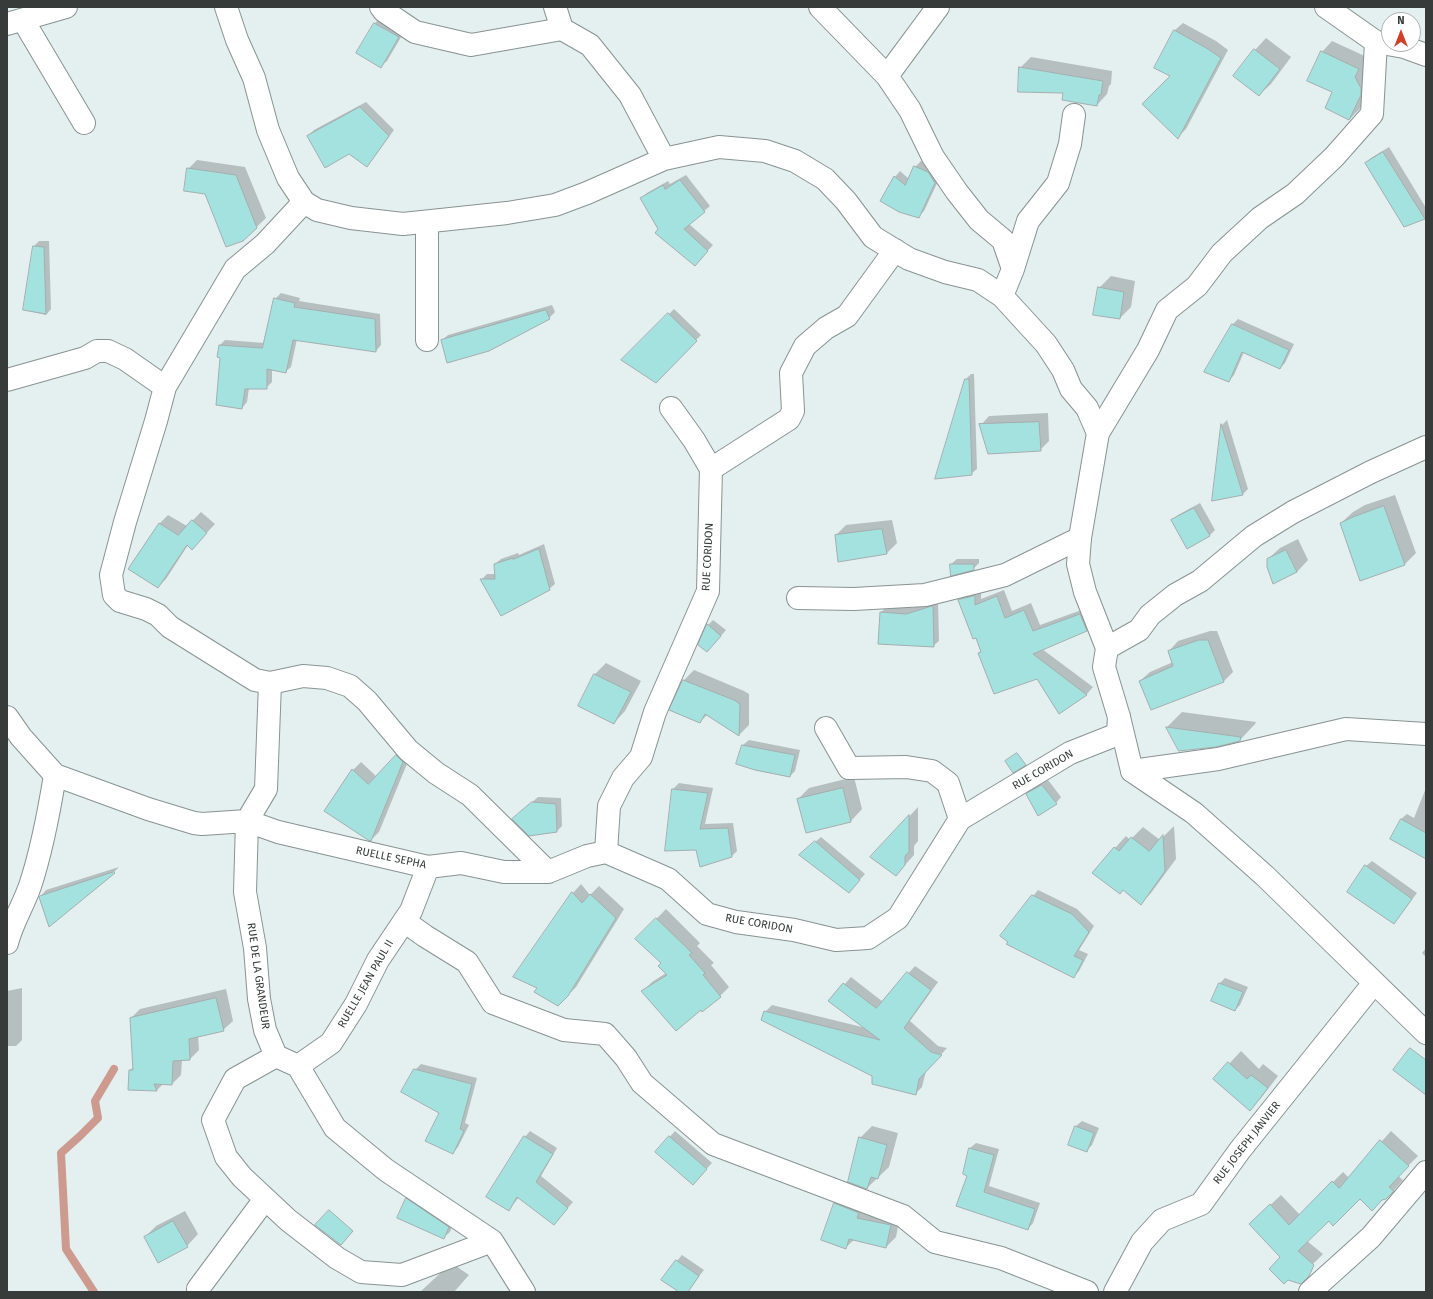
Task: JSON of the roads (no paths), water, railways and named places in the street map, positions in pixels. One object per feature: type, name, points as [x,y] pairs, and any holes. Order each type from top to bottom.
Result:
[{"type":"street","points":[[66,7],[15,22],[84,123]]},
{"type":"street","points":[[226,7],[237,40],[254,78],[268,130],[288,178],[304,202],[317,210],[351,218],[402,224],[507,213],[555,205],[587,193],[664,159],[719,147],[765,151],[795,161],[825,179],[846,201],[873,237],[909,258],[945,272],[978,280],[1002,296],[1046,344],[1063,370],[1071,390],[1087,408],[1098,432]]},
{"type":"street","points":[[381,7],[384,11],[415,32],[471,45],[562,30],[590,45],[630,95],[664,159]]},
{"type":"street","points":[[556,7],[562,30]]},
{"type":"street","points":[[820,7],[887,76],[910,110],[933,157],[957,192],[979,220],[1003,240],[1013,269]]},
{"type":"street","points":[[887,76],[938,7]]},
{"type":"street","points":[[1326,7],[1376,42],[1404,47],[1426,55]]},
{"type":"street","points":[[1376,42],[1372,114],[1334,157],[1295,194],[1255,223],[1222,253],[1197,286],[1167,310],[1148,350],[1098,432],[1080,538],[1078,564],[1085,592],[1107,648],[1104,667],[1119,717],[1132,771],[1194,813],[1265,876],[1426,1033]]},
{"type":"street","points":[[1002,296],[1013,269],[1028,221],[1058,184],[1070,144],[1074,115]]},
{"type":"street","points":[[304,202],[265,244],[235,269],[165,387],[111,575],[114,595],[120,601],[146,609],[158,615],[170,626],[255,680],[270,683],[304,676],[327,678],[350,686],[367,701],[408,750],[436,773],[470,795],[548,872]]},
{"type":"street","points":[[427,222],[427,340]]},
{"type":"street","points":[[710,469],[789,419],[794,411],[791,373],[805,346],[826,328],[847,316],[895,250]]},
{"type":"street","points":[[7,380],[85,358],[97,351],[108,351],[125,359],[165,387]]},
{"type":"street","name":"RUE CORIDON","points":[[671,408],[694,440],[710,469],[708,591],[655,712],[641,757],[623,778],[609,806],[606,852],[668,879],[707,914],[736,922],[794,930],[836,940],[868,938],[898,918],[960,819],[1070,754],[1118,734],[1119,717]]},
{"type":"street","points":[[1107,648],[1139,630],[1150,615],[1175,595],[1200,581],[1254,536],[1293,512],[1371,472],[1426,447]]},
{"type":"street","points":[[798,598],[854,598],[925,595],[1005,575],[1080,538]]},
{"type":"street","points":[[7,717],[21,738],[55,775],[194,823],[202,824],[247,821],[266,788],[270,683]]},
{"type":"street","points":[[826,728],[849,768],[906,767],[932,771],[948,783],[960,819]]},
{"type":"street","points":[[1132,771],[1218,759],[1346,729],[1426,734]]},
{"type":"street","points":[[7,943],[9,934],[30,887],[48,824],[55,775]]},
{"type":"street","name":"RUELLE SEPHA","points":[[247,821],[278,832],[428,867],[461,863],[504,872],[548,872],[587,856],[606,852]]},
{"type":"street","name":"RUE DE LA GRANDEUR","points":[[247,821],[245,892],[255,948],[260,999],[265,1030],[276,1056]]},
{"type":"street","name":"RUELLE JEAN PAUL II","points":[[298,1066],[331,1043],[356,1004],[378,960],[411,911],[428,867]]},
{"type":"street","points":[[404,921],[424,936],[467,962],[494,1003],[564,1030],[605,1034],[626,1058],[642,1083],[713,1144],[904,1216],[935,1242],[1001,1258],[1087,1292]]},
{"type":"street","name":"RUE JOSEPH JANVIER","points":[[1115,1292],[1142,1242],[1162,1220],[1200,1204],[1240,1150],[1374,982]]},
{"type":"street","points":[[492,1241],[402,1275],[362,1272],[337,1258],[288,1220],[242,1176],[226,1156],[213,1120],[235,1079],[276,1056],[298,1066],[335,1128],[386,1170],[492,1241],[524,1292]]},
{"type":"street","points":[[1310,1292],[1371,1237],[1426,1172]]},
{"type":"street","points":[[198,1289],[265,1199]]},
{"type":"waterway","points":[[94,1292],[66,1249],[61,1153],[98,1118],[95,1101],[114,1069]]}]
